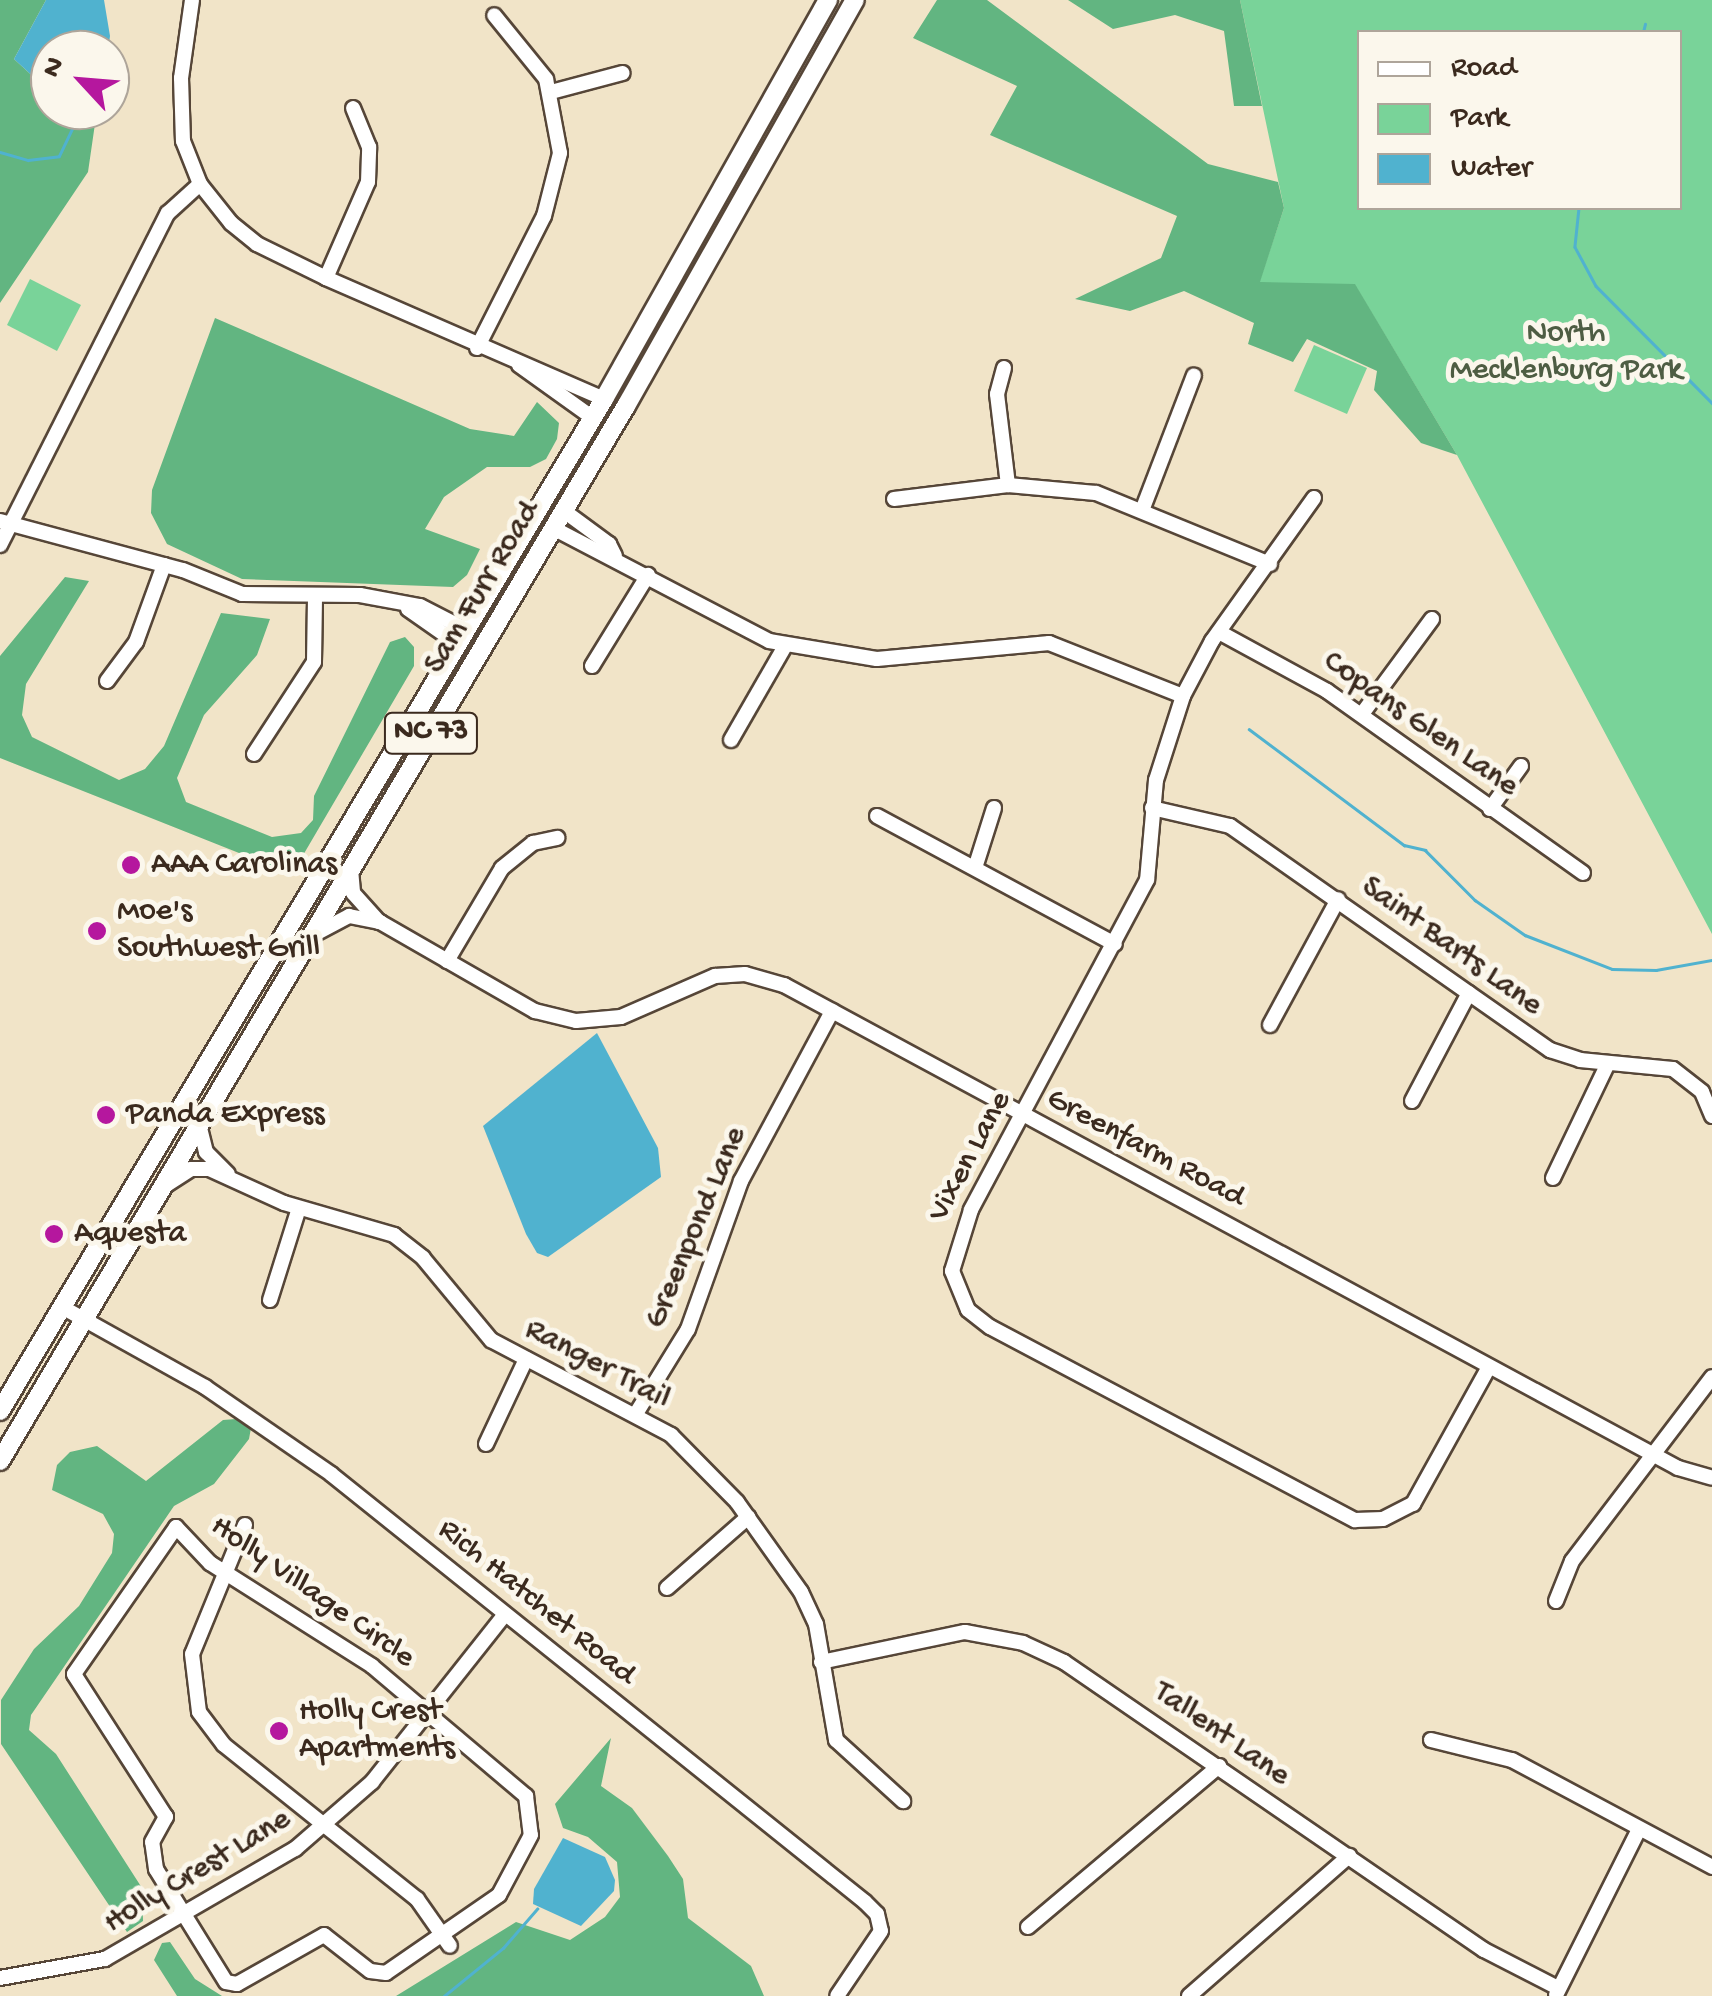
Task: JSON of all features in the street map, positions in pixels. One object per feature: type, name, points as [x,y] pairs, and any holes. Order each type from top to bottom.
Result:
[{"type":"main road","name":"Sam Furr Road","points":[[0,1411],[604,399],[828,0]]},
{"type":"main road","points":[[792,105],[842,0]]},
{"type":"main road","name":"Sam Furr Road","points":[[0,1461],[564,511],[855,0]]},
{"type":"main road","points":[[554,528],[553,510],[644,330]]},
{"type":"main road","points":[[384,812],[468,647],[463,637]]},
{"type":"street","points":[[192,0],[180,109],[200,184],[257,244],[477,348],[604,399]]},
{"type":"street","points":[[477,348],[555,186],[560,141],[551,92],[534,58],[494,15]]},
{"type":"street","points":[[551,92],[623,73]]},
{"type":"street","points":[[326,278],[368,182],[369,147],[353,108]]},
{"type":"street","points":[[0,545],[5,523],[168,213],[200,184]]},
{"type":"street","points":[[519,365],[592,418]]},
{"type":"street","points":[[1004,368],[997,394],[1008,485]]},
{"type":"street","points":[[1143,508],[1194,375]]},
{"type":"street","points":[[894,499],[1008,485],[1096,493],[1143,508],[1270,564]]},
{"type":"street","name":"Vixen Lane","points":[[1314,498],[1219,632],[1183,696],[1152,808],[1147,880],[971,1210],[952,1263],[968,1310],[1030,1350],[1326,1510],[1369,1521],[1404,1511],[1421,1493],[1489,1367]]},
{"type":"street","points":[[564,511],[609,544],[614,556]]},
{"type":"street","points":[[5,523],[164,565],[261,598],[360,595],[408,608],[420,606],[463,637]]},
{"type":"street","points":[[554,528],[602,557],[614,556],[732,625],[785,646],[878,659],[1049,643],[1183,696]]},
{"type":"street","points":[[107,681],[136,642],[164,565]]},
{"type":"street","points":[[592,666],[648,575]]},
{"type":"street","points":[[254,754],[314,662],[315,595]]},
{"type":"street","points":[[1362,714],[1432,618]]},
{"type":"street","name":"Copans Glen Lane","points":[[1219,632],[1362,714],[1583,873]]},
{"type":"street","points":[[731,740],[785,646]]},
{"type":"street","points":[[1490,809],[1521,766]]},
{"type":"street","points":[[974,868],[994,808]]},
{"type":"street","name":"Saint Barts Lane","points":[[1152,808],[1216,818],[1338,899],[1550,1050],[1608,1062],[1673,1069],[1702,1092],[1712,1116]]},
{"type":"street","points":[[877,816],[1114,944]]},
{"type":"street","points":[[446,961],[502,868],[533,843],[557,838]]},
{"type":"street","name":"Greenfarm Road","points":[[350,869],[353,893],[380,922],[535,1012],[576,1022],[621,1016],[729,974],[784,985],[1489,1367],[1653,1454],[1712,1478]]},
{"type":"street","points":[[1270,1025],[1338,899]]},
{"type":"street","points":[[310,937],[349,916],[380,922]]},
{"type":"street","points":[[1412,1100],[1469,993]]},
{"type":"street","name":"Greenpond Lane","points":[[638,1412],[688,1329],[742,1181],[832,1011]]},
{"type":"street","points":[[1552,1178],[1608,1062]]},
{"type":"street","name":"Ranger Trail","points":[[199,1124],[206,1152],[229,1174],[299,1208],[394,1234],[423,1258],[476,1327],[526,1358],[638,1412],[692,1454],[748,1517],[810,1607],[836,1740],[903,1800]]},
{"type":"street","name":"Ranger Trail","points":[[162,1188],[190,1170],[229,1174]]},
{"type":"street","points":[[270,1300],[299,1208]]},
{"type":"street","name":"Rich Hatchet Road","points":[[62,1306],[262,1426],[505,1614],[877,1914],[878,1939],[838,1996]]},
{"type":"street","points":[[486,1444],[526,1358]]},
{"type":"street","points":[[1556,1601],[1564,1573],[1712,1377]]},
{"type":"street","points":[[667,1588],[748,1517]]},
{"type":"street","points":[[246,1525],[192,1654],[196,1704],[224,1745],[417,1899],[447,1941]]},
{"type":"street","name":"Holly Village Circle","points":[[176,1527],[226,1573],[372,1666],[517,1785],[532,1820],[526,1850],[499,1895],[447,1941],[381,1975],[329,1937],[317,1937],[232,1984],[221,1978],[151,1854],[166,1817],[74,1674],[176,1527]]},
{"type":"street","name":"Holly Crest Lane","points":[[0,1978],[105,1960],[326,1824],[372,1782],[505,1614]]},
{"type":"street","name":"Tallent Lane","points":[[821,1662],[926,1636],[965,1632],[1008,1638],[1064,1662],[1484,1950],[1557,1992]]},
{"type":"street","points":[[1431,1740],[1512,1760],[1710,1863]]},
{"type":"street","points":[[1028,1927],[1219,1766]]},
{"type":"street","points":[[1557,1992],[1639,1828]]},
{"type":"street","points":[[1189,1996],[1350,1856]]},
{"type":"green space","points":[[0,0],[46,0],[14,59],[30,74],[30,130],[94,130],[88,172],[0,303]]},
{"type":"green space","points":[[937,0],[987,0],[1208,164],[1278,182],[1284,208],[1260,282],[1355,284],[1457,455],[1421,443],[1374,390],[1377,371],[1307,339],[1293,362],[1248,344],[1254,323],[1184,291],[1130,311],[1075,299],[1161,258],[1177,216],[990,135],[1017,86],[913,38]]},
{"type":"green space","points":[[1068,0],[1240,0],[1262,106],[1234,106],[1224,31],[1175,15],[1113,29]]},
{"type":"green space","name":"North Mecklenburg Park","points":[[1240,0],[1712,0],[1712,934],[1457,455],[1355,285],[1259,283],[1284,208]]},
{"type":"green space","points":[[30,279],[81,305],[57,351],[7,325]]},
{"type":"green space","points":[[215,318],[470,429],[514,436],[537,402],[559,423],[557,439],[546,459],[530,467],[487,467],[444,497],[425,529],[480,549],[467,575],[453,587],[242,579],[167,544],[151,513],[152,490]]},
{"type":"green space","points":[[1314,345],[1367,368],[1347,414],[1294,391]]},
{"type":"green space","points":[[65,577],[89,581],[26,684],[22,715],[32,737],[119,780],[145,769],[164,746],[221,613],[270,619],[257,655],[204,715],[177,778],[186,802],[272,837],[301,833],[313,820],[314,796],[390,642],[405,637],[414,647],[414,666],[292,874],[0,758],[0,656]]},
{"type":"green space","points":[[236,1419],[251,1428],[249,1439],[214,1484],[174,1506],[31,1715],[29,1730],[56,1754],[142,1888],[143,1921],[127,1932],[1,1744],[1,1700],[34,1649],[79,1606],[112,1553],[114,1534],[103,1514],[52,1490],[57,1465],[70,1452],[97,1446],[146,1481],[223,1420]]},
{"type":"green space","points":[[611,1738],[601,1786],[632,1808],[668,1856],[683,1879],[688,1918],[751,1966],[764,1996],[396,1996],[516,1922],[570,1940],[605,1917],[620,1897],[617,1862],[588,1837],[563,1828],[555,1804]]},
{"type":"green space","points":[[170,1942],[195,1979],[222,1996],[177,1996],[154,1960],[162,1943]]},
{"type":"water","points":[[46,0],[104,0],[109,30],[30,30],[30,74],[14,59]]},
{"type":"water","points":[[597,1033],[658,1148],[661,1177],[548,1257],[537,1253],[526,1234],[483,1126]]},
{"type":"water","points":[[563,1838],[605,1857],[615,1880],[614,1891],[581,1926],[533,1904],[534,1889]]},
{"type":"waterway","points":[[1644,30],[1645,24]]},
{"type":"waterway","points":[[0,152],[28,160],[59,156],[71,130]]},
{"type":"waterway","points":[[1579,210],[1575,247],[1596,286],[1712,403]]},
{"type":"waterway","points":[[1249,729],[1404,845],[1425,850],[1475,900],[1525,935],[1612,969],[1656,970],[1712,960]]},
{"type":"waterway","points":[[444,1996],[503,1948],[537,1909]]},
{"type":"place","name":"AAA Carolinas","points":[[131,865]]},
{"type":"place","name":"Moe's Southwest Grill","points":[[97,931]]},
{"type":"place","name":"Panda Express","points":[[106,1115]]},
{"type":"place","name":"Aquesta","points":[[54,1234]]},
{"type":"place","name":"Holly Crest Apartments","points":[[279,1731]]}]
